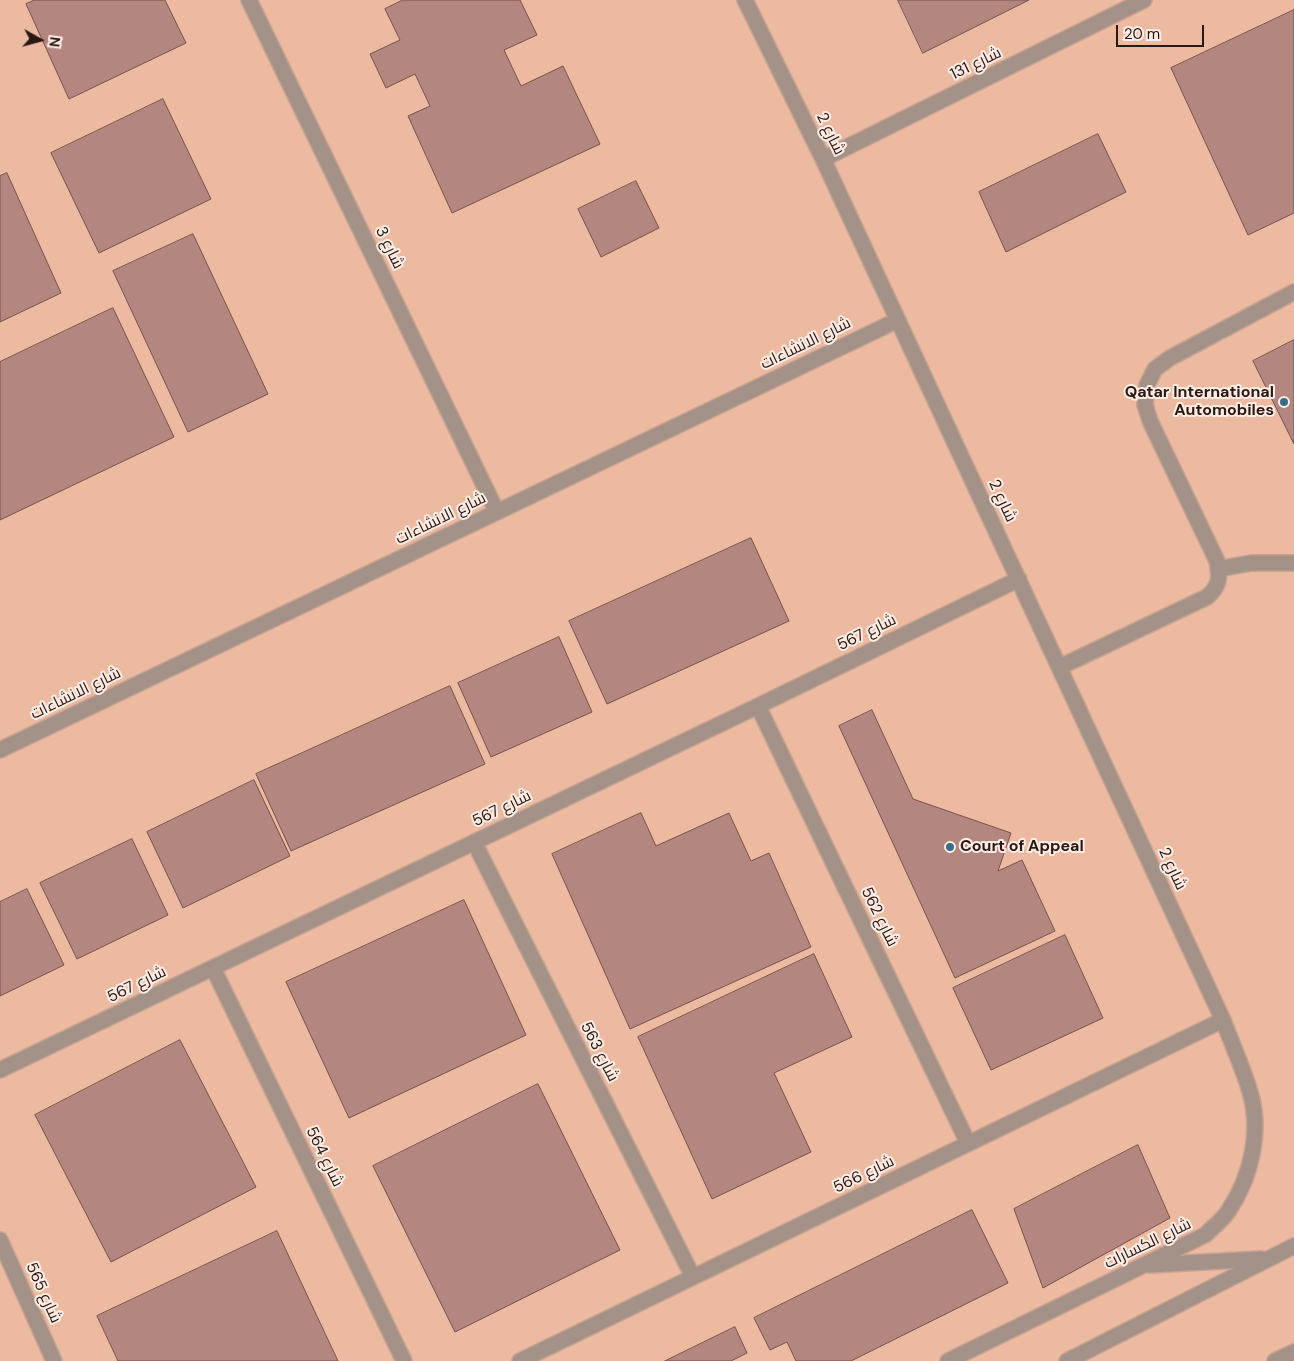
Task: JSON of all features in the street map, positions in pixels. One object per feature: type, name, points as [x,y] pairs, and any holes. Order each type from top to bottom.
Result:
[{"type":"street","name":"شارع 3","points":[[249,0],[497,512]]},
{"type":"street","name":"شارع 2","points":[[745,0],[823,159],[1223,1020]]},
{"type":"street","name":"شارع 131","points":[[823,159],[1144,0]]},
{"type":"street","points":[[1060,667],[1208,597],[1215,590],[1218,569],[1214,552],[1150,421],[1145,405],[1147,385],[1155,368],[1170,358],[1294,292]]},
{"type":"street","name":"شارع الانشاءات","points":[[2,744],[497,512],[898,320]]},
{"type":"street","points":[[1218,569],[1251,563],[1294,563]]},
{"type":"street","name":"شارع 567","points":[[0,1070],[1019,579]]},
{"type":"street","name":"شارع 562","points":[[758,706],[968,1143]]},
{"type":"street","name":"شارع 563","points":[[474,842],[693,1277]]},
{"type":"street","name":"شارع 564","points":[[213,968],[404,1361]]},
{"type":"street","name":"شارع 566","points":[[520,1361],[1223,1020]]},
{"type":"street","name":"شارع الكسارات","points":[[948,1361],[1205,1235],[1228,1212],[1241,1190],[1251,1161],[1256,1126],[1251,1094],[1223,1020]]},
{"type":"street","name":"شارع 565","points":[[0,1240],[54,1361]]},
{"type":"street","points":[[1067,1361],[1294,1246]]},
{"type":"street","points":[[1143,1266],[1268,1258]]},
{"type":"street","points":[[1275,1361],[1294,1352]]},
{"type":"shaded area","points":[[0,0],[1294,0],[1294,1361],[0,1361]]},
{"type":"building","points":[[35,0],[165,0],[186,43],[69,99],[26,4]]},
{"type":"building","points":[[403,0],[520,0],[537,35],[504,50],[521,86],[563,66],[600,144],[452,213],[408,116],[430,106],[415,74],[386,88],[370,54],[400,40],[385,9]]},
{"type":"building","points":[[898,0],[1029,0],[923,53]]},
{"type":"building","points":[[1294,10],[1294,213],[1248,235],[1171,68]]},
{"type":"building","points":[[163,99],[211,199],[99,253],[51,153]]},
{"type":"building","points":[[1098,134],[1126,192],[1006,252],[979,192]]},
{"type":"building","points":[[7,173],[61,293],[0,322],[0,176]]},
{"type":"building","points":[[636,181],[659,228],[601,257],[578,209]]},
{"type":"building","points":[[193,234],[268,394],[188,432],[113,271]]},
{"type":"building","points":[[113,308],[174,437],[0,520],[0,362]]},
{"type":"building","name":"Qatar International Automobiles","points":[[1294,340],[1294,444],[1253,361]]},
{"type":"building","points":[[751,538],[789,621],[607,704],[569,621]]},
{"type":"building","points":[[559,637],[592,712],[491,757],[458,683]]},
{"type":"building","points":[[450,686],[485,764],[291,851],[256,774]]},
{"type":"building","name":"Court of Appeal","points":[[872,710],[913,799],[1011,833],[998,871],[1022,860],[1055,931],[955,978],[839,726]]},
{"type":"building","points":[[254,780],[290,856],[183,908],[147,832]]},
{"type":"building","points":[[641,813],[656,846],[729,813],[751,861],[769,853],[811,947],[630,1029],[552,854]]},
{"type":"building","points":[[132,839],[168,915],[77,959],[40,883]]},
{"type":"building","points":[[27,889],[64,965],[0,996],[0,902]]},
{"type":"building","points":[[464,900],[526,1035],[349,1118],[286,982]]},
{"type":"building","points":[[1065,935],[1103,1018],[991,1070],[953,988]]},
{"type":"building","points":[[814,954],[852,1037],[774,1073],[811,1152],[712,1199],[638,1037]]},
{"type":"building","points":[[180,1040],[256,1187],[111,1262],[35,1115]]},
{"type":"building","points":[[538,1084],[620,1250],[455,1332],[373,1166]]},
{"type":"building","points":[[1138,1145],[1170,1218],[1043,1288],[1014,1209]]},
{"type":"building","points":[[972,1210],[1008,1283],[851,1361],[796,1361],[787,1342],[770,1350],[754,1318]]},
{"type":"building","points":[[277,1231],[338,1361],[118,1361],[97,1316]]},
{"type":"building","points":[[735,1327],[747,1353],[731,1361],[665,1361]]},
{"type":"place","name":"Qatar International Automobiles","points":[[1284,402]]},
{"type":"place","name":"Court of Appeal","points":[[950,847]]}]
